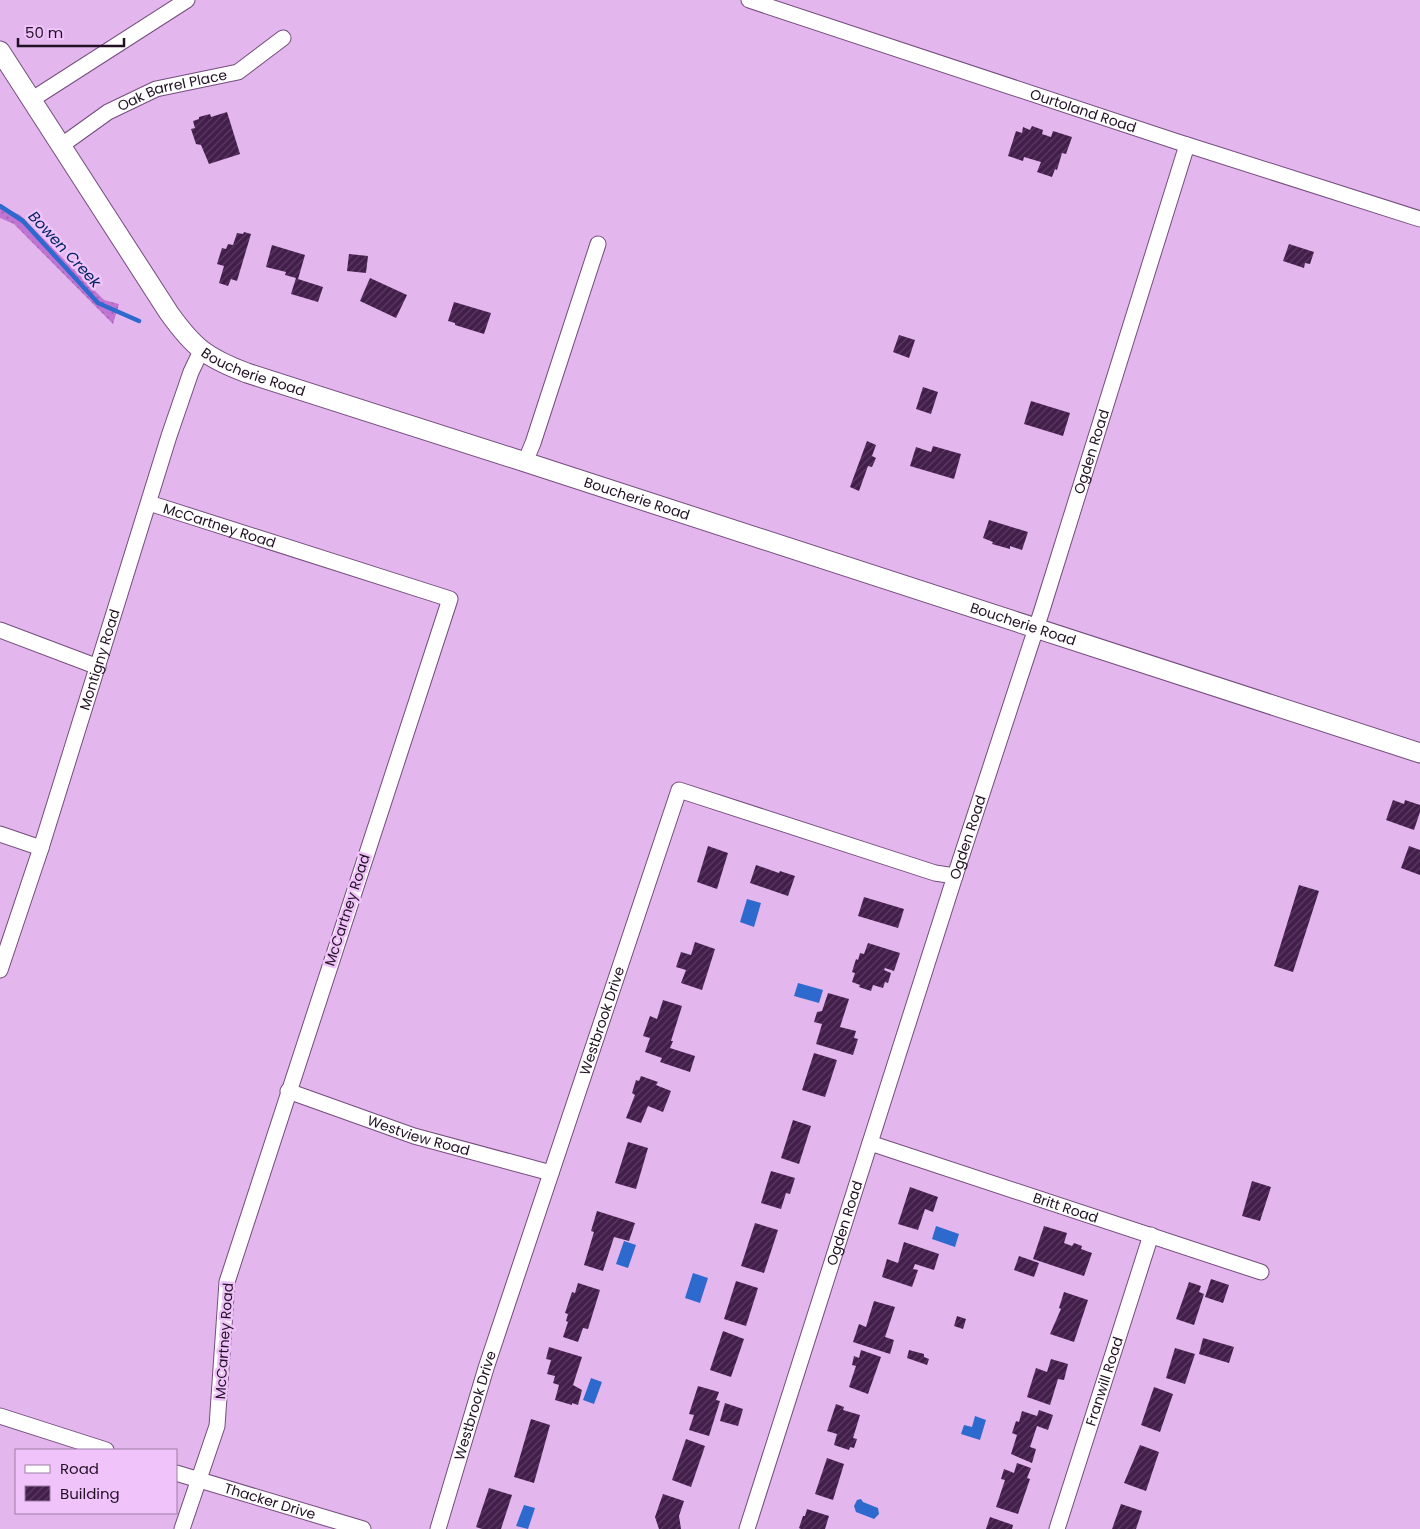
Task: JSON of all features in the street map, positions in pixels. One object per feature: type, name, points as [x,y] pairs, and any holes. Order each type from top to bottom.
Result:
[{"type":"main road","name":"Boucherie Road","points":[[0,51],[62,144],[169,313],[201,351],[215,359],[247,373],[1420,753]]},
{"type":"street","points":[[32,100],[187,0]]},
{"type":"street","name":"Ourtoland Road","points":[[749,0],[1187,145],[1420,219]]},
{"type":"street","name":"Oak Barrel Place","points":[[62,144],[108,112],[156,89],[238,72],[283,38]]},
{"type":"street","name":"Ogden Road","points":[[747,1529],[955,876],[1037,628],[1187,145]]},
{"type":"street","points":[[525,462],[533,443],[598,244]]},
{"type":"street","name":"Montigny Road","points":[[0,970],[41,848],[148,503],[191,372],[201,351]]},
{"type":"street","name":"McCartney Road","points":[[148,503],[450,599],[227,1282],[218,1426],[182,1529]]},
{"type":"street","points":[[0,630],[98,667]]},
{"type":"street","name":"Westbrook Drive","points":[[438,1529],[486,1368],[679,790],[935,873],[955,876]]},
{"type":"street","points":[[0,834],[41,848]]},
{"type":"street","name":"Westview Road","points":[[288,1091],[414,1136],[551,1173]]},
{"type":"street","name":"Britt Road","points":[[870,1142],[1261,1272]]},
{"type":"street","name":"Franwill Road","points":[[1057,1529],[1151,1235]]},
{"type":"street","points":[[0,1416],[103,1449]]},
{"type":"street","name":"Thacker Drive","points":[[178,1474],[363,1529]]},
{"type":"shaded area","points":[[0,206],[20,215],[104,300],[119,304],[113,324],[14,224],[0,218]]},
{"type":"water","points":[[747,899],[761,903],[754,927],[740,922]]},
{"type":"water","points":[[798,983],[823,990],[819,1003],[794,996]]},
{"type":"water","points":[[936,1226],[959,1234],[955,1247],[932,1239]]},
{"type":"water","points":[[624,1241],[636,1245],[628,1268],[616,1264]]},
{"type":"water","points":[[693,1273],[708,1278],[700,1303],[685,1298]]},
{"type":"water","points":[[591,1378],[602,1382],[594,1404],[583,1400]]},
{"type":"water","points":[[975,1416],[986,1420],[980,1440],[961,1434],[964,1425],[972,1427]]},
{"type":"water","points":[[861,1499],[863,1502],[878,1508],[879,1514],[874,1519],[856,1512],[854,1506],[857,1500]]},
{"type":"water","points":[[524,1505],[535,1508],[528,1529],[516,1526]]},
{"type":"building","points":[[227,112],[240,154],[209,164],[201,145],[196,144],[191,129],[195,128],[193,121],[210,114],[211,117]]},
{"type":"building","points":[[1032,126],[1043,130],[1042,134],[1051,137],[1053,131],[1072,137],[1066,154],[1062,153],[1057,170],[1055,169],[1052,177],[1037,172],[1041,162],[1024,157],[1023,161],[1008,156],[1016,131],[1022,133],[1023,127],[1030,130]]},
{"type":"building","points":[[244,232],[251,234],[237,281],[231,279],[228,286],[219,283],[224,266],[217,264],[222,248],[226,249],[228,244],[233,245],[237,233],[243,234]]},
{"type":"building","points":[[1289,244],[1314,252],[1310,264],[1305,263],[1304,268],[1283,261]]},
{"type":"building","points":[[272,245],[305,255],[298,279],[323,287],[318,302],[291,294],[296,278],[285,275],[286,272],[266,267]]},
{"type":"building","points":[[349,254],[368,256],[366,273],[347,271]]},
{"type":"building","points":[[370,278],[407,295],[396,318],[360,301]]},
{"type":"building","points":[[454,302],[491,313],[484,334],[448,321]]},
{"type":"building","points":[[899,335],[915,340],[909,358],[893,352]]},
{"type":"building","points":[[923,387],[938,392],[931,414],[916,409]]},
{"type":"building","points":[[1031,401],[1070,413],[1063,436],[1024,424]]},
{"type":"building","points":[[867,441],[876,445],[872,456],[876,458],[872,467],[868,466],[859,491],[850,487]]},
{"type":"building","points":[[933,446],[961,454],[954,479],[910,466],[916,447],[931,452]]},
{"type":"building","points":[[989,520],[1028,532],[1022,550],[1010,546],[1010,549],[992,544],[993,542],[983,538]]},
{"type":"building","points":[[1393,800],[1404,804],[1405,800],[1420,805],[1420,812],[1414,830],[1386,820]]},
{"type":"building","points":[[708,846],[728,853],[717,889],[697,882]]},
{"type":"building","points":[[1409,846],[1420,850],[1420,875],[1401,868]]},
{"type":"building","points":[[756,865],[795,876],[788,896],[750,883]]},
{"type":"building","points":[[1299,885],[1319,891],[1293,972],[1274,966]]},
{"type":"building","points":[[864,897],[904,909],[898,928],[858,916]]},
{"type":"building","points":[[695,942],[715,949],[702,990],[681,983],[686,970],[676,967],[681,952],[691,955]]},
{"type":"building","points":[[868,943],[900,953],[894,971],[885,968],[884,970],[891,973],[888,983],[885,982],[883,988],[873,985],[871,991],[859,987],[860,985],[852,982],[855,973],[852,972],[856,959],[858,960],[860,953],[864,954]]},
{"type":"building","points":[[828,993],[849,999],[840,1027],[856,1031],[854,1038],[858,1039],[853,1055],[816,1044],[822,1024],[814,1022],[817,1012],[822,1011]]},
{"type":"building","points":[[663,1000],[682,1006],[670,1048],[695,1056],[690,1072],[660,1062],[662,1058],[645,1052],[650,1038],[643,1036],[650,1016],[657,1019]]},
{"type":"building","points":[[814,1053],[837,1060],[825,1097],[802,1090]]},
{"type":"building","points":[[641,1076],[658,1082],[656,1085],[671,1091],[663,1112],[648,1106],[641,1123],[626,1118],[635,1095],[632,1093],[636,1080],[639,1081]]},
{"type":"building","points":[[793,1120],[811,1126],[799,1164],[781,1158]]},
{"type":"building","points":[[628,1142],[648,1148],[636,1189],[615,1183]]},
{"type":"building","points":[[771,1171],[795,1178],[790,1194],[786,1193],[781,1209],[761,1203]]},
{"type":"building","points":[[1252,1181],[1271,1187],[1260,1221],[1242,1216]]},
{"type":"building","points":[[910,1187],[938,1197],[933,1212],[925,1209],[918,1230],[898,1224]]},
{"type":"building","points":[[597,1211],[635,1223],[629,1241],[614,1237],[603,1271],[584,1265],[594,1232],[591,1231]]},
{"type":"building","points":[[755,1223],[778,1230],[764,1273],[741,1266]]},
{"type":"building","points":[[1044,1226],[1067,1233],[1064,1243],[1072,1246],[1074,1243],[1082,1246],[1081,1249],[1092,1253],[1084,1276],[1033,1259]]},
{"type":"building","points":[[904,1242],[939,1254],[934,1270],[915,1264],[913,1269],[918,1270],[912,1287],[882,1277],[887,1259],[898,1263]]},
{"type":"building","points":[[1019,1256],[1039,1263],[1034,1277],[1014,1270]]},
{"type":"building","points":[[1211,1279],[1229,1285],[1223,1303],[1205,1297]]},
{"type":"building","points":[[736,1281],[758,1288],[746,1326],[724,1319]]},
{"type":"building","points":[[1189,1282],[1201,1286],[1199,1292],[1204,1294],[1194,1325],[1176,1319]]},
{"type":"building","points":[[578,1283],[600,1290],[588,1329],[583,1328],[578,1342],[563,1337],[568,1322],[566,1321],[568,1314],[565,1313],[572,1292],[575,1293]]},
{"type":"building","points":[[1064,1292],[1088,1300],[1074,1342],[1050,1334],[1061,1309],[1059,1308]]},
{"type":"building","points":[[874,1301],[895,1307],[885,1337],[894,1340],[890,1354],[853,1342],[859,1324],[866,1327]]},
{"type":"building","points":[[957,1316],[966,1319],[963,1329],[954,1326]]},
{"type":"building","points":[[723,1331],[744,1339],[731,1377],[710,1370]]},
{"type":"building","points":[[1203,1338],[1234,1347],[1229,1363],[1199,1354]]},
{"type":"building","points":[[549,1347],[582,1357],[573,1385],[582,1390],[578,1405],[555,1400],[559,1385],[553,1383],[555,1376],[547,1374],[551,1360],[546,1359]]},
{"type":"building","points":[[1175,1348],[1195,1354],[1185,1384],[1166,1378]]},
{"type":"building","points":[[861,1350],[881,1357],[868,1394],[849,1387],[856,1366],[852,1365],[854,1356],[859,1358]]},
{"type":"building","points":[[909,1350],[924,1354],[924,1357],[929,1359],[927,1365],[907,1358]]},
{"type":"building","points":[[1051,1359],[1068,1364],[1064,1380],[1058,1379],[1050,1405],[1027,1397],[1036,1368],[1047,1372]]},
{"type":"building","points":[[698,1386],[719,1392],[716,1400],[720,1401],[709,1436],[689,1430],[694,1415],[689,1414]]},
{"type":"building","points":[[1154,1387],[1173,1394],[1160,1432],[1141,1425]]},
{"type":"building","points":[[725,1403],[743,1409],[738,1426],[720,1421]]},
{"type":"building","points":[[836,1404],[844,1407],[843,1410],[860,1415],[853,1438],[857,1439],[854,1448],[850,1447],[849,1450],[834,1445],[837,1434],[827,1431]]},
{"type":"building","points":[[1039,1410],[1053,1415],[1048,1430],[1037,1426],[1030,1447],[1036,1449],[1032,1463],[1011,1454],[1017,1435],[1012,1433],[1016,1421],[1019,1422],[1022,1411],[1037,1416]]},
{"type":"building","points":[[531,1419],[550,1425],[534,1483],[514,1477]]},
{"type":"building","points":[[686,1439],[705,1446],[691,1487],[672,1480]]},
{"type":"building","points":[[1140,1445],[1159,1452],[1146,1491],[1124,1483]]},
{"type":"building","points":[[827,1458],[844,1464],[833,1500],[815,1494]]},
{"type":"building","points":[[1017,1463],[1031,1468],[1027,1478],[1030,1479],[1018,1514],[996,1507],[1005,1480],[1001,1479],[1004,1469],[1014,1473]]},
{"type":"building","points":[[489,1488],[512,1495],[501,1529],[482,1529],[476,1527]]},
{"type":"building","points":[[663,1494],[684,1501],[679,1516],[681,1529],[659,1529],[655,1517]]},
{"type":"building","points":[[1121,1504],[1142,1511],[1136,1529],[1112,1529]]},
{"type":"building","points":[[807,1509],[829,1516],[825,1529],[799,1528]]},
{"type":"building","points":[[990,1517],[1013,1525],[1012,1529],[986,1529]]},
{"type":"waterway","name":"Bowen Creek","points":[[0,206],[23,221],[98,303],[139,321]]}]
